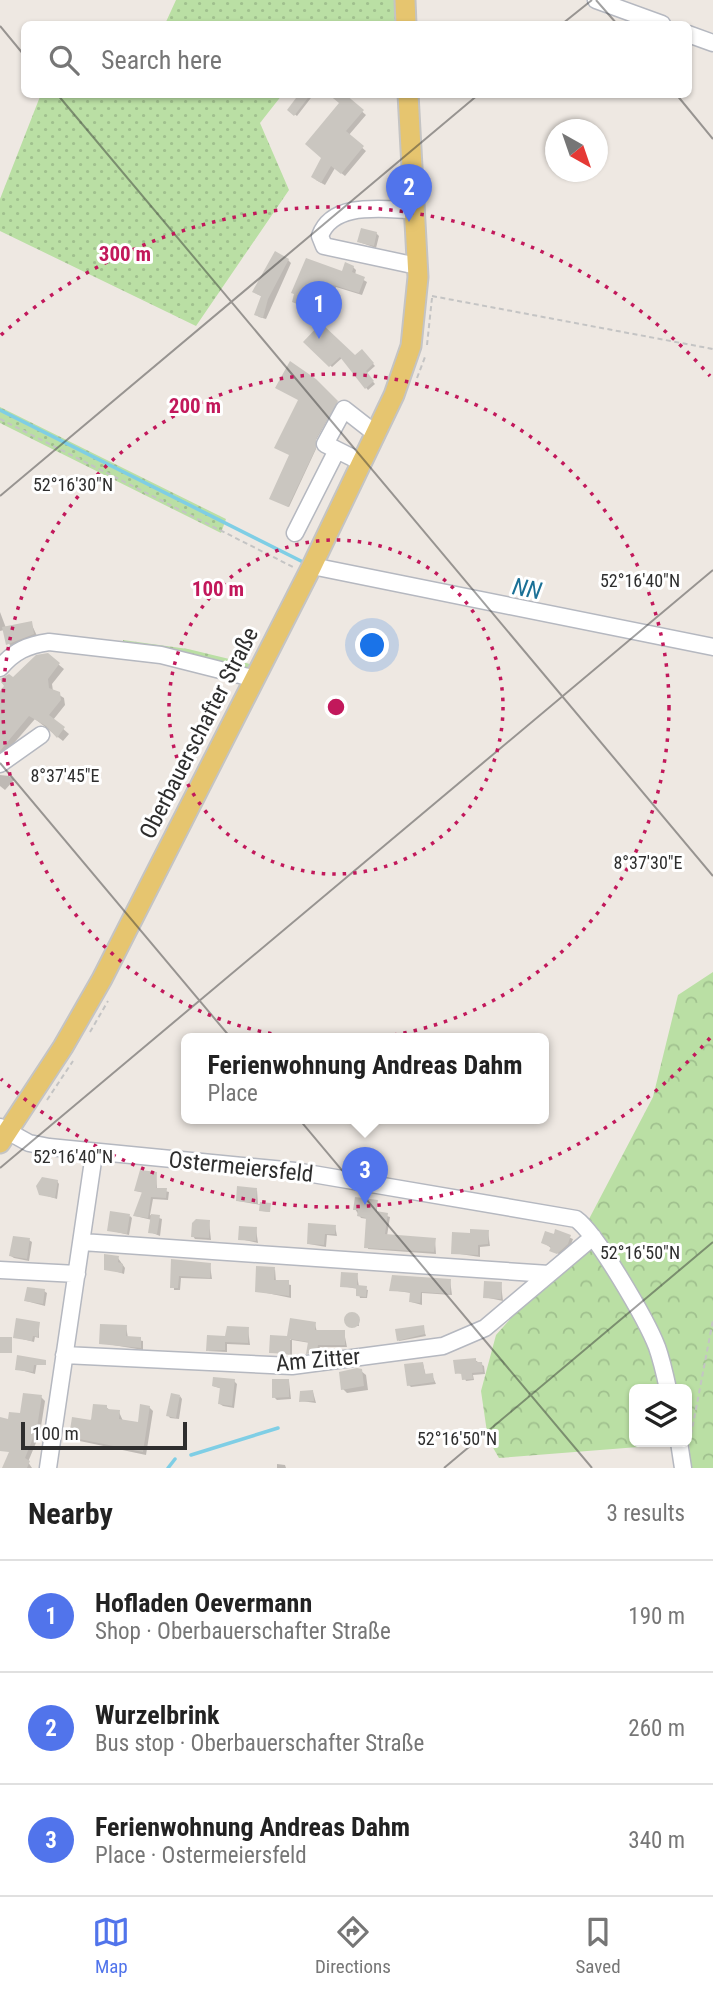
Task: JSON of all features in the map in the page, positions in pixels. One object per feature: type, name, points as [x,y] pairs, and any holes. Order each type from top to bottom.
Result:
[{"type":"main road","points":[[405,0],[406,21]]},
{"type":"main road","name":"Oberbauerschafter Straße","points":[[3,1134],[63,1047],[102,979],[310,570],[394,395],[411,345],[417,294],[408,98]]},
{"type":"street","points":[[596,0],[654,21]]},
{"type":"street","points":[[692,35],[713,43]]},
{"type":"street","points":[[414,210],[358,208],[340,216],[320,236],[324,246],[417,266]]},
{"type":"street","points":[[363,463],[325,444],[344,409],[376,433]]},
{"type":"street","points":[[295,533],[337,450]]},
{"type":"street","points":[[310,570],[713,647]]},
{"type":"street","points":[[0,668],[31,644],[49,642],[161,655],[253,678]]},
{"type":"street","points":[[0,764],[41,735]]},
{"type":"street","name":"Ostermeiersfeld","points":[[3,1134],[29,1143],[94,1154],[331,1176],[556,1214],[576,1219],[593,1237]]},
{"type":"street","points":[[48,1468],[94,1154]]},
{"type":"street","points":[[593,1237],[656,1344],[667,1384]]},
{"type":"street","name":"Am Zitter","points":[[64,1355],[292,1366],[443,1346],[485,1328],[593,1237]]},
{"type":"street","points":[[82,1242],[549,1274]]},
{"type":"street","points":[[0,1270],[77,1274]]},
{"type":"street","points":[[680,1447],[682,1466]]},
{"type":"path","points":[[417,294],[713,349]]},
{"type":"path","points":[[0,419],[220,531],[310,570]]},
{"type":"path","points":[[682,1466],[695,1421],[713,1320]]},
{"type":"green space","points":[[176,0],[399,0],[400,21],[166,21]]},
{"type":"green space","points":[[39,98],[280,98],[260,123],[289,190],[196,326],[0,231],[0,199]]},
{"type":"green space","points":[[0,407],[226,519],[221,533],[0,423]]},
{"type":"green space","points":[[123,640],[188,649],[250,664],[239,682],[124,653]]},
{"type":"green space","points":[[713,972],[713,1468],[691,1468],[692,1384],[629,1384],[629,1447],[638,1447],[499,1458],[488,1439],[481,1391],[496,1335],[588,1231],[589,1219],[653,1097],[678,995]]},
{"type":"building","points":[[296,98],[308,98],[294,116],[287,110]]},
{"type":"building","points":[[333,98],[350,98],[364,110],[346,131],[364,146],[341,174],[331,166],[321,183],[311,177],[321,158],[305,144],[339,103]]},
{"type":"building","points":[[361,228],[377,232],[374,246],[357,242]]},
{"type":"building","points":[[275,251],[289,259],[268,299],[263,318],[254,315],[261,296],[252,292]]},
{"type":"building","points":[[306,258],[342,271],[345,262],[354,266],[352,272],[365,277],[359,293],[333,285],[325,306],[321,305],[318,312],[292,302],[294,294],[291,293]]},
{"type":"building","points":[[321,323],[355,355],[362,349],[374,363],[366,371],[374,381],[365,389],[340,357],[329,367],[303,342]]},
{"type":"building","points":[[290,361],[316,379],[338,401],[316,439],[316,448],[288,507],[269,499],[289,455],[274,448],[298,400],[275,388]]},
{"type":"building","points":[[32,621],[34,634],[6,645],[2,627]]},
{"type":"building","points":[[48,653],[60,663],[48,679],[49,688],[60,692],[61,700],[49,715],[65,727],[57,738],[46,726],[29,716],[0,751],[0,691],[4,686],[0,679],[9,674],[13,677],[36,655]]},
{"type":"building","points":[[140,1170],[157,1172],[156,1188],[167,1188],[166,1198],[151,1197],[148,1218],[133,1216],[142,1192],[134,1191]]},
{"type":"building","points":[[42,1177],[58,1180],[55,1198],[39,1195],[36,1186]]},
{"type":"building","points":[[237,1186],[257,1188],[256,1203],[236,1201]]},
{"type":"building","points":[[355,1197],[378,1200],[376,1211],[388,1213],[385,1234],[436,1238],[434,1252],[364,1248],[366,1218],[357,1216],[358,1210],[353,1210]]},
{"type":"building","points":[[260,1202],[271,1203],[270,1212],[259,1211]]},
{"type":"building","points":[[110,1211],[130,1214],[127,1234],[107,1231]]},
{"type":"building","points":[[151,1214],[160,1215],[157,1234],[148,1233]]},
{"type":"building","points":[[196,1219],[210,1220],[209,1238],[191,1237],[192,1223]]},
{"type":"building","points":[[308,1223],[336,1225],[335,1234],[325,1234],[324,1245],[307,1244]]},
{"type":"building","points":[[239,1226],[257,1227],[256,1241],[238,1240]]},
{"type":"building","points":[[470,1229],[489,1230],[488,1244],[478,1245],[478,1255],[451,1254],[452,1232],[470,1233]]},
{"type":"building","points":[[555,1229],[571,1235],[568,1244],[557,1254],[549,1251],[551,1247],[541,1243],[545,1231],[554,1234]]},
{"type":"building","points":[[13,1236],[30,1238],[27,1259],[9,1256]]},
{"type":"building","points":[[104,1254],[119,1256],[118,1262],[123,1264],[122,1273],[104,1270]]},
{"type":"building","points":[[171,1259],[211,1263],[210,1278],[179,1276],[178,1288],[170,1288]]},
{"type":"building","points":[[256,1266],[275,1267],[274,1280],[289,1280],[289,1296],[255,1292]]},
{"type":"building","points":[[341,1272],[358,1273],[357,1285],[367,1286],[366,1297],[356,1296],[356,1288],[340,1287]]},
{"type":"building","points":[[392,1275],[451,1279],[450,1294],[421,1292],[420,1303],[409,1302],[410,1292],[389,1291]]},
{"type":"building","points":[[484,1281],[502,1282],[501,1299],[483,1298]]},
{"type":"building","points":[[27,1287],[45,1289],[43,1304],[24,1301]]},
{"type":"building","points":[[352,1312],[360,1320],[352,1328],[344,1320]]},
{"type":"building","points":[[16,1318],[40,1322],[38,1337],[33,1336],[32,1341],[13,1338]]},
{"type":"building","points":[[290,1318],[316,1322],[315,1330],[345,1330],[345,1345],[318,1345],[317,1352],[306,1354],[308,1342],[290,1339],[290,1354],[269,1353],[270,1335],[287,1336]]},
{"type":"building","points":[[100,1324],[127,1325],[126,1336],[141,1337],[141,1348],[99,1344]]},
{"type":"building","points":[[424,1325],[425,1334],[397,1341],[395,1329]]},
{"type":"building","points":[[227,1326],[249,1327],[248,1343],[225,1342],[225,1350],[206,1351],[207,1335],[225,1336]]},
{"type":"building","points":[[0,1337],[12,1337],[12,1353],[0,1353]]},
{"type":"building","points":[[17,1355],[46,1360],[46,1365],[34,1365],[33,1372],[15,1370]]},
{"type":"building","points":[[476,1358],[476,1362],[482,1362],[483,1372],[472,1373],[473,1379],[462,1380],[461,1373],[455,1374],[453,1360]]},
{"type":"building","points":[[423,1362],[425,1374],[433,1373],[434,1382],[407,1386],[404,1364]]},
{"type":"building","points":[[362,1369],[364,1386],[341,1390],[339,1372]]},
{"type":"building","points":[[213,1377],[235,1379],[232,1406],[218,1404],[220,1388],[212,1386]]},
{"type":"building","points":[[272,1379],[289,1379],[289,1397],[272,1398]]},
{"type":"building","points":[[313,1390],[314,1401],[299,1402],[300,1391]]},
{"type":"building","points":[[23,1393],[42,1395],[37,1428],[25,1458],[30,1461],[27,1468],[2,1468],[9,1452],[0,1451],[0,1417],[8,1419],[9,1412],[20,1413]]},
{"type":"building","points":[[171,1393],[180,1395],[176,1418],[166,1416]]},
{"type":"building","points":[[93,1404],[120,1410],[119,1419],[138,1422],[140,1404],[150,1406],[143,1452],[69,1437],[72,1417],[91,1420]]},
{"type":"waterway","name":"NN","points":[[0,410],[303,562]]},
{"type":"waterway","points":[[191,1455],[278,1428]]},
{"type":"waterway","points":[[168,1468],[175,1459]]},
{"type":"place","name":"Wurzelbrink","points":[[409,222]]},
{"type":"place","name":"Hofladen Oevermann","points":[[319,339]]},
{"type":"place","name":"Ferienwohnung Andreas Dahm","points":[[365,1205]]}]
